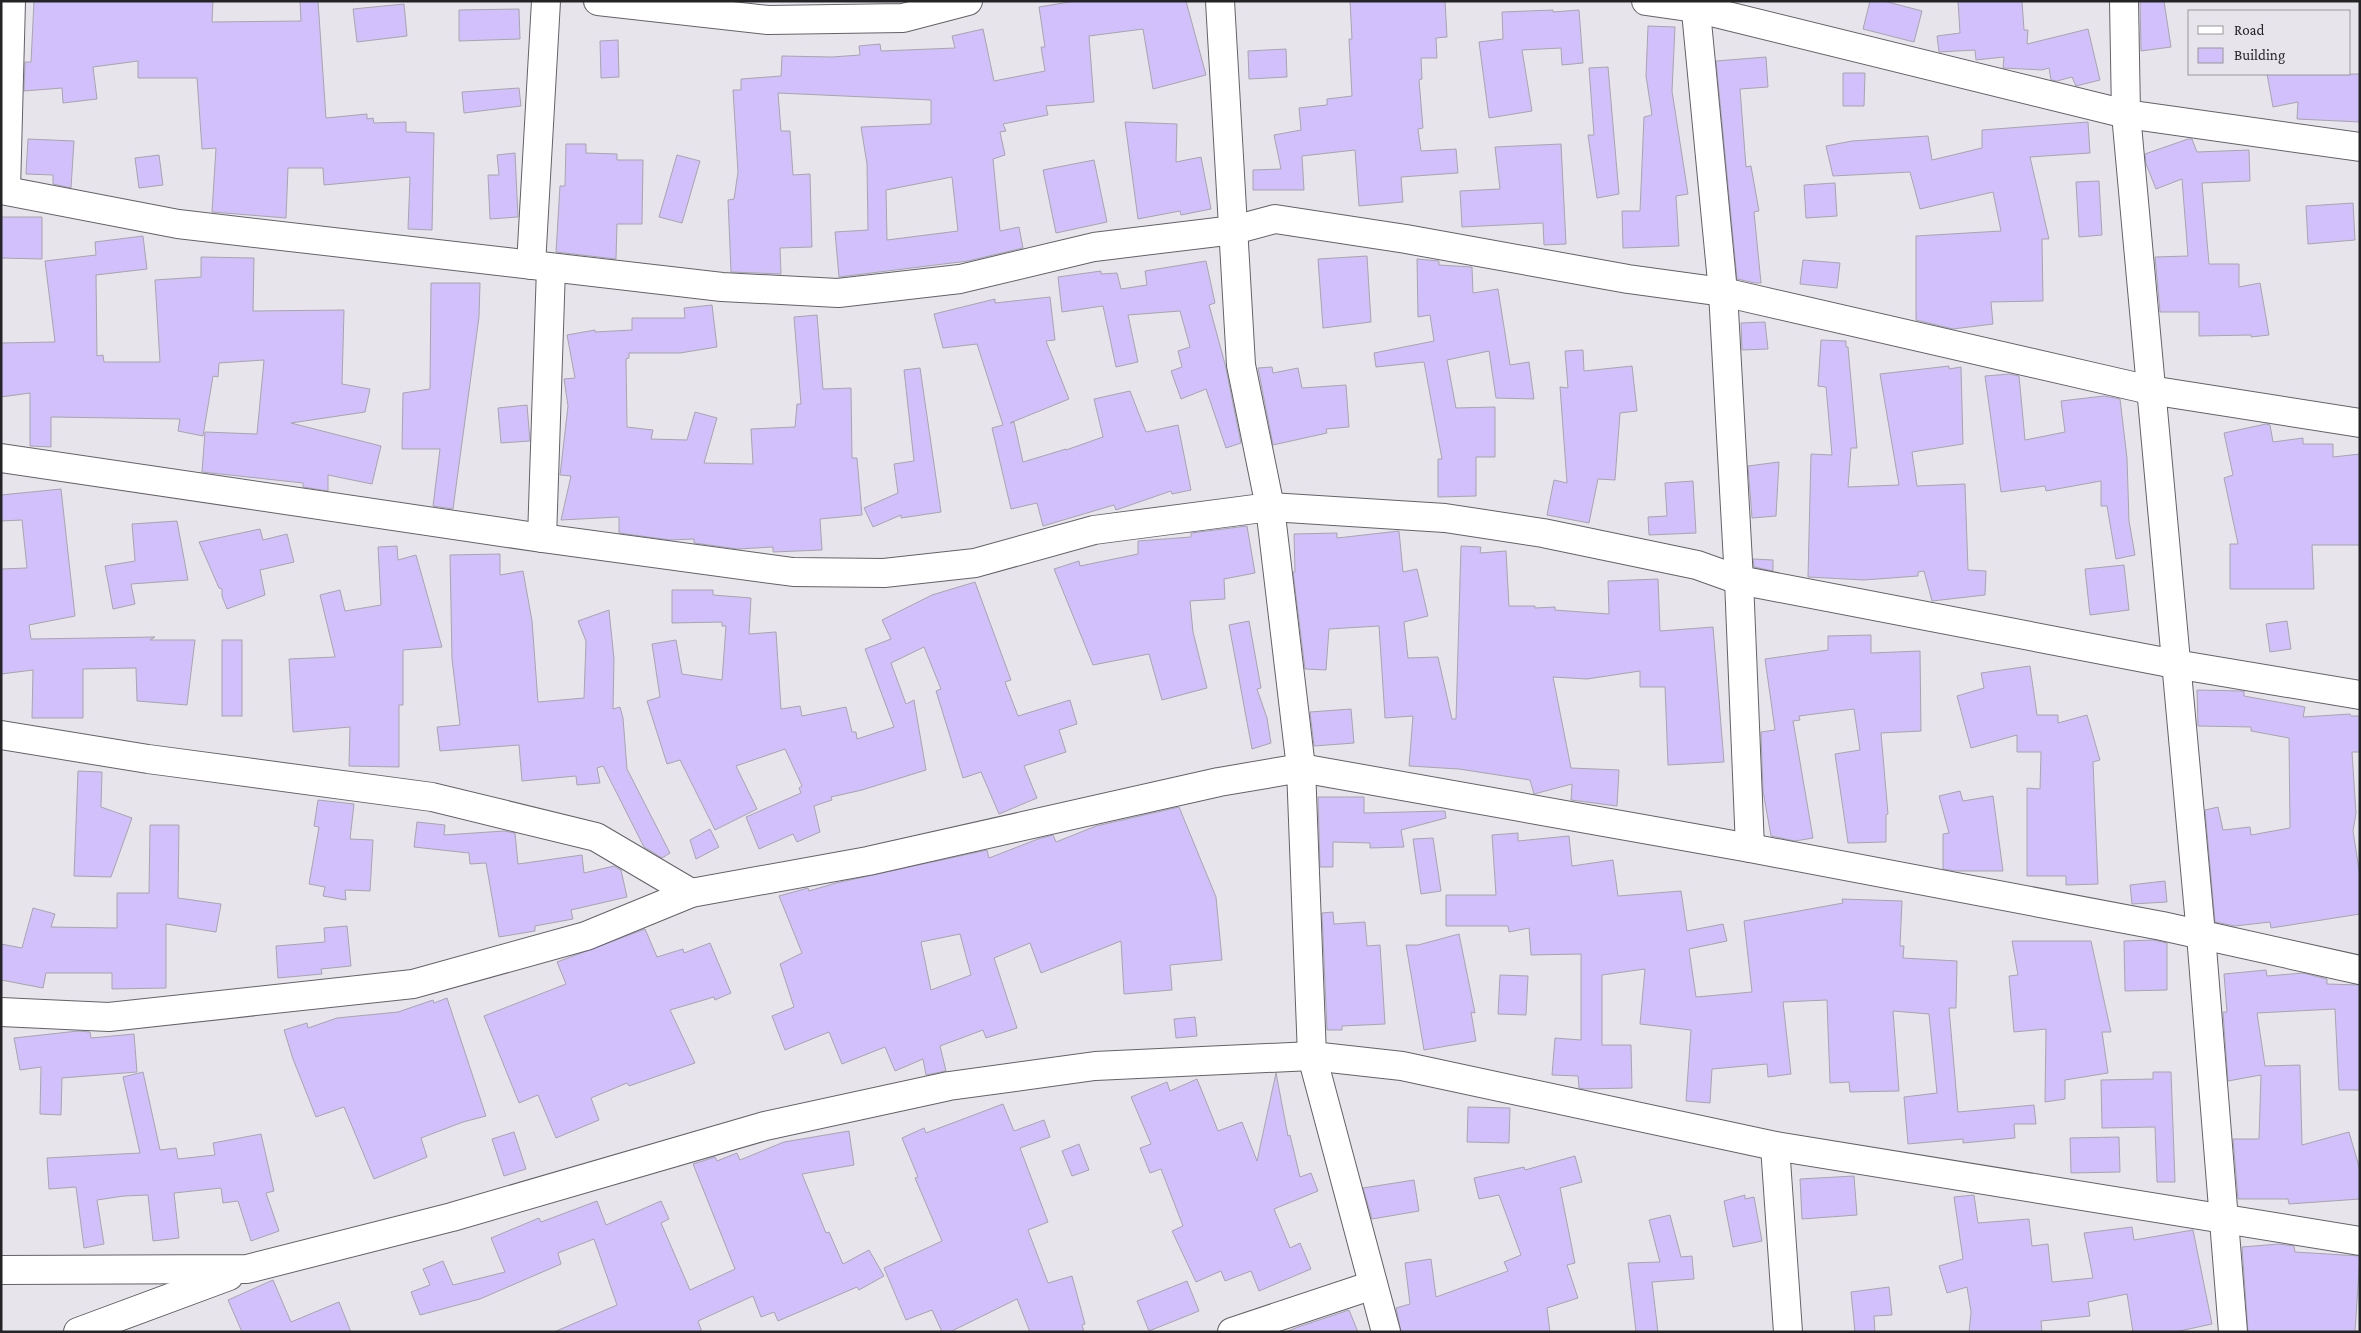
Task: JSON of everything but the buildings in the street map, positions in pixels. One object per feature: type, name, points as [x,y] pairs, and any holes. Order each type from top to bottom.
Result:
[{"type":"street","points":[[11,1],[4,190],[178,224],[722,287],[838,293],[960,279],[1094,247],[1234,230],[1275,219],[1406,239],[1628,279],[1723,292],[2150,390],[2360,423]]},
{"type":"street","points":[[542,538],[542,267],[546,1]]},
{"type":"street","points":[[598,1],[768,20],[903,18],[968,1]]},
{"type":"street","points":[[1220,1],[1241,365],[1270,506],[1300,768],[1312,1056],[1386,1332]]},
{"type":"street","points":[[1646,1],[1695,4],[2126,114],[2360,147]]},
{"type":"street","points":[[2124,1],[2126,114],[2175,664],[2202,935],[2233,1332]]},
{"type":"street","points":[[1695,4],[1723,292],[1739,580],[1750,848]]},
{"type":"street","points":[[1,458],[542,538],[793,572],[884,573],[975,563],[1094,530],[1270,506],[1445,518],[1543,533],[1697,565],[1739,580],[2175,664],[2360,695]]},
{"type":"street","points":[[1,735],[148,759],[432,797],[596,837],[691,893]]},
{"type":"street","points":[[1,1012],[109,1017],[413,984],[586,936],[691,893],[868,861],[1182,790],[1300,768],[1750,848],[2202,935],[2360,970]]},
{"type":"street","points":[[78,1332],[246,1269],[452,1217],[765,1126],[950,1086],[1095,1066],[1312,1056],[1402,1066],[1775,1146],[2360,1242]]},
{"type":"street","points":[[1775,1146],[1788,1332]]},
{"type":"street","points":[[1,1270],[246,1269]]},
{"type":"street","points":[[1232,1332],[1373,1285]]}]
